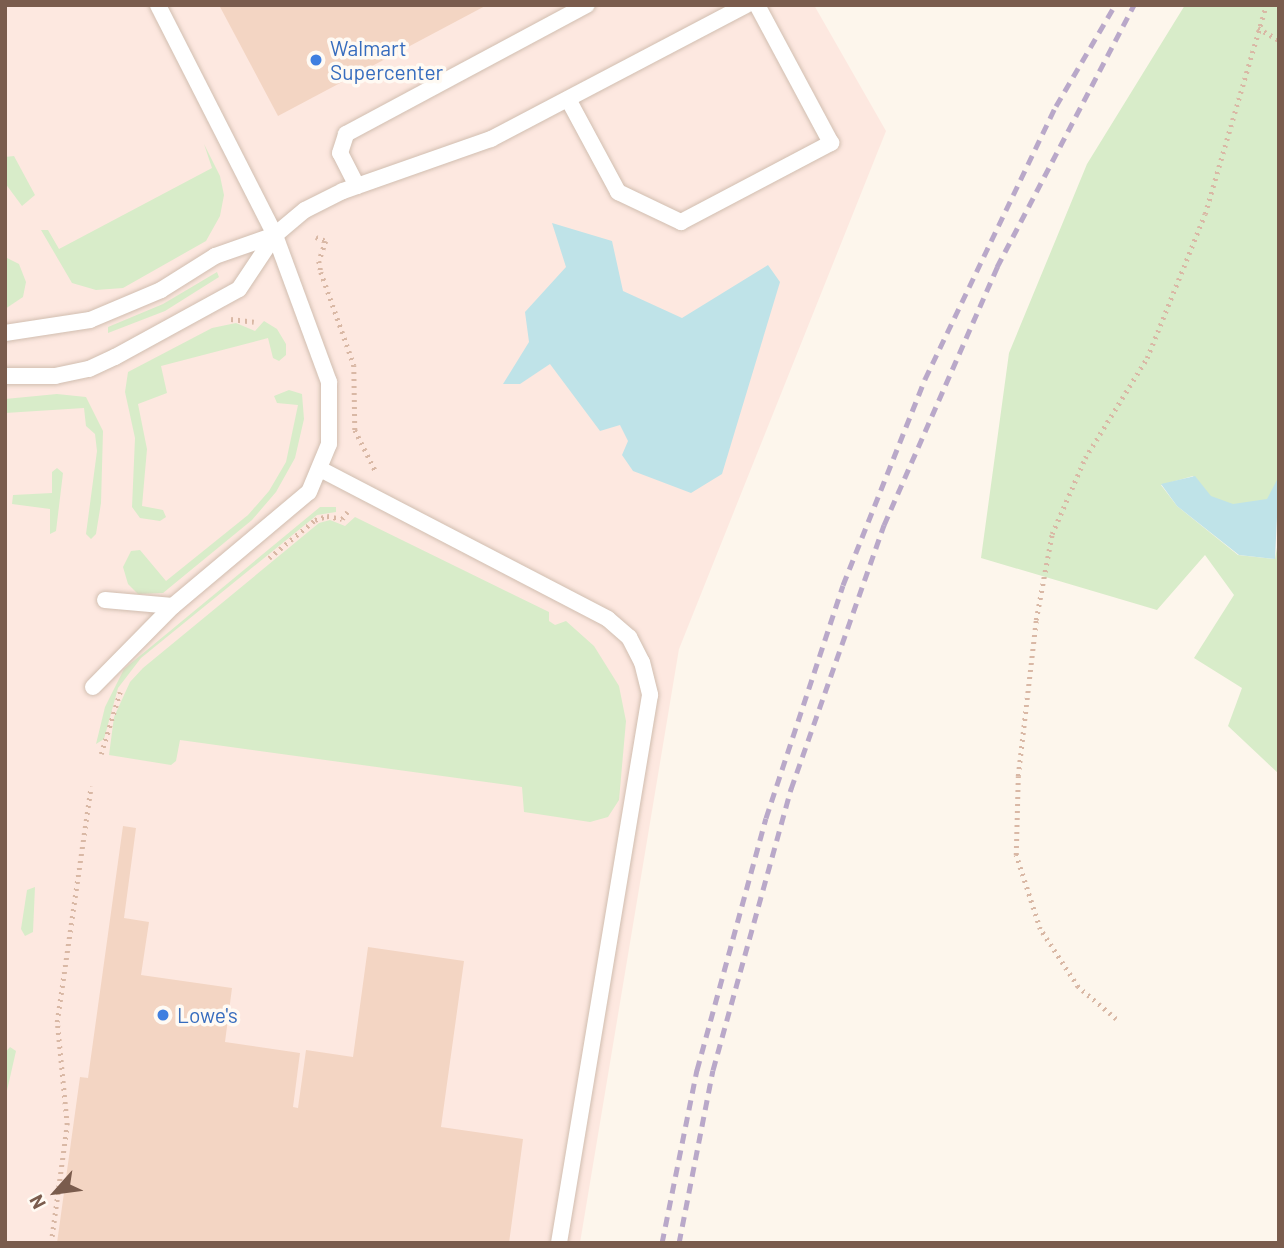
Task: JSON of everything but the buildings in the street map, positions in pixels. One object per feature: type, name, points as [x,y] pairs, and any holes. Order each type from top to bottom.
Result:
[{"type":"lane","points":[[93,687],[173,606],[291,509],[322,470],[329,444],[329,382],[275,235],[158,5]]},
{"type":"lane","points":[[357,186],[340,153],[346,134],[587,5]]},
{"type":"lane","points":[[5,376],[55,376],[89,369],[115,357],[239,289],[275,235],[305,210],[357,186],[491,139],[746,5]]},
{"type":"lane","points":[[568,99],[618,192],[681,222],[831,143],[757,5]]},
{"type":"lane","points":[[5,332],[90,320],[161,290],[215,256],[275,235]]},
{"type":"lane","points":[[322,470],[608,619],[629,637],[642,662],[650,695],[559,1243]]},
{"type":"lane","points":[[105,600],[173,606]]},
{"type":"path","points":[[1116,1019],[1078,988],[1040,929],[1016,855],[1018,776],[1037,620],[1052,534],[1085,458],[1147,358],[1205,214],[1266,5]]},
{"type":"path","points":[[1258,28],[1279,40]]},
{"type":"path","points":[[257,567],[315,520],[327,516],[342,519],[347,512]]},
{"type":"path","points":[[101,754],[124,684]]},
{"type":"path","points":[[51,1243],[67,1125],[57,1022],[91,786]]},
{"type":"shaded area","points":[[5,5],[814,5],[886,131],[679,649],[580,1243],[5,1243]]},
{"type":"green space","points":[[1185,5],[1279,5],[1279,516],[1213,516],[1193,476],[1161,485],[1177,506],[1238,555],[1275,559],[1279,536],[1279,774],[1228,726],[1242,688],[1194,658],[1234,595],[1205,555],[1157,610],[981,558],[1009,353],[1087,164]]},
{"type":"green space","points":[[204,144],[220,176],[224,195],[220,216],[206,241],[123,288],[96,290],[72,283],[41,230],[48,230],[59,249],[212,168]]},
{"type":"green space","points":[[14,156],[35,195],[22,206],[5,183],[5,157]]},
{"type":"green space","points":[[5,257],[19,264],[26,282],[23,297],[5,309]]},
{"type":"green space","points":[[217,272],[219,277],[165,311],[108,333],[108,327],[163,304]]},
{"type":"green space","points":[[264,321],[277,329],[286,344],[286,355],[279,361],[273,358],[268,338],[161,366],[167,393],[138,404],[147,449],[142,506],[163,510],[166,517],[160,521],[140,518],[132,507],[135,438],[125,392],[128,372],[212,328],[236,323],[255,331]]},
{"type":"green space","points":[[289,390],[302,394],[304,419],[295,458],[276,492],[252,520],[163,593],[138,594],[128,584],[123,567],[131,551],[140,550],[166,581],[248,515],[269,491],[286,462],[298,405],[277,403],[274,396]]},
{"type":"green space","points":[[57,394],[86,397],[103,431],[101,503],[96,534],[91,539],[86,534],[97,451],[95,434],[86,426],[84,408],[5,413],[5,399]]},
{"type":"green space","points":[[57,468],[63,473],[56,531],[50,534],[50,509],[12,504],[13,495],[52,493],[52,472]]},
{"type":"green space","points":[[320,507],[336,507],[336,512],[317,515],[141,658],[118,688],[104,739],[96,744],[105,707],[124,669]]},
{"type":"green space","points":[[355,517],[549,612],[549,621],[555,625],[566,621],[594,646],[619,686],[626,721],[619,800],[608,817],[590,822],[524,812],[522,787],[180,740],[176,761],[171,765],[109,755],[114,717],[130,682],[143,668],[319,523],[330,520],[345,526]]},
{"type":"green space","points":[[35,887],[33,932],[25,936],[21,929],[27,890]]},
{"type":"green space","points":[[10,1047],[16,1051],[6,1095],[5,1053]]},
{"type":"water","points":[[552,223],[612,241],[623,291],[682,318],[768,265],[780,282],[722,474],[691,493],[633,471],[622,455],[628,441],[620,425],[600,431],[550,364],[520,384],[503,384],[529,342],[525,312],[566,267]]},
{"type":"water","points":[[1195,476],[1211,496],[1233,504],[1267,499],[1279,476],[1275,559],[1239,555],[1177,506],[1161,484]]},
{"type":"railway","points":[[662,1243],[697,1070],[766,818],[843,585],[925,379],[1056,106],[1115,5]]},
{"type":"railway","points":[[679,1243],[713,1070],[791,789],[884,525],[997,267],[1134,5]]},
{"type":"place","name":"Walmart Supercenter","points":[[316,60]]},
{"type":"place","name":"Lowe's","points":[[163,1015]]}]
